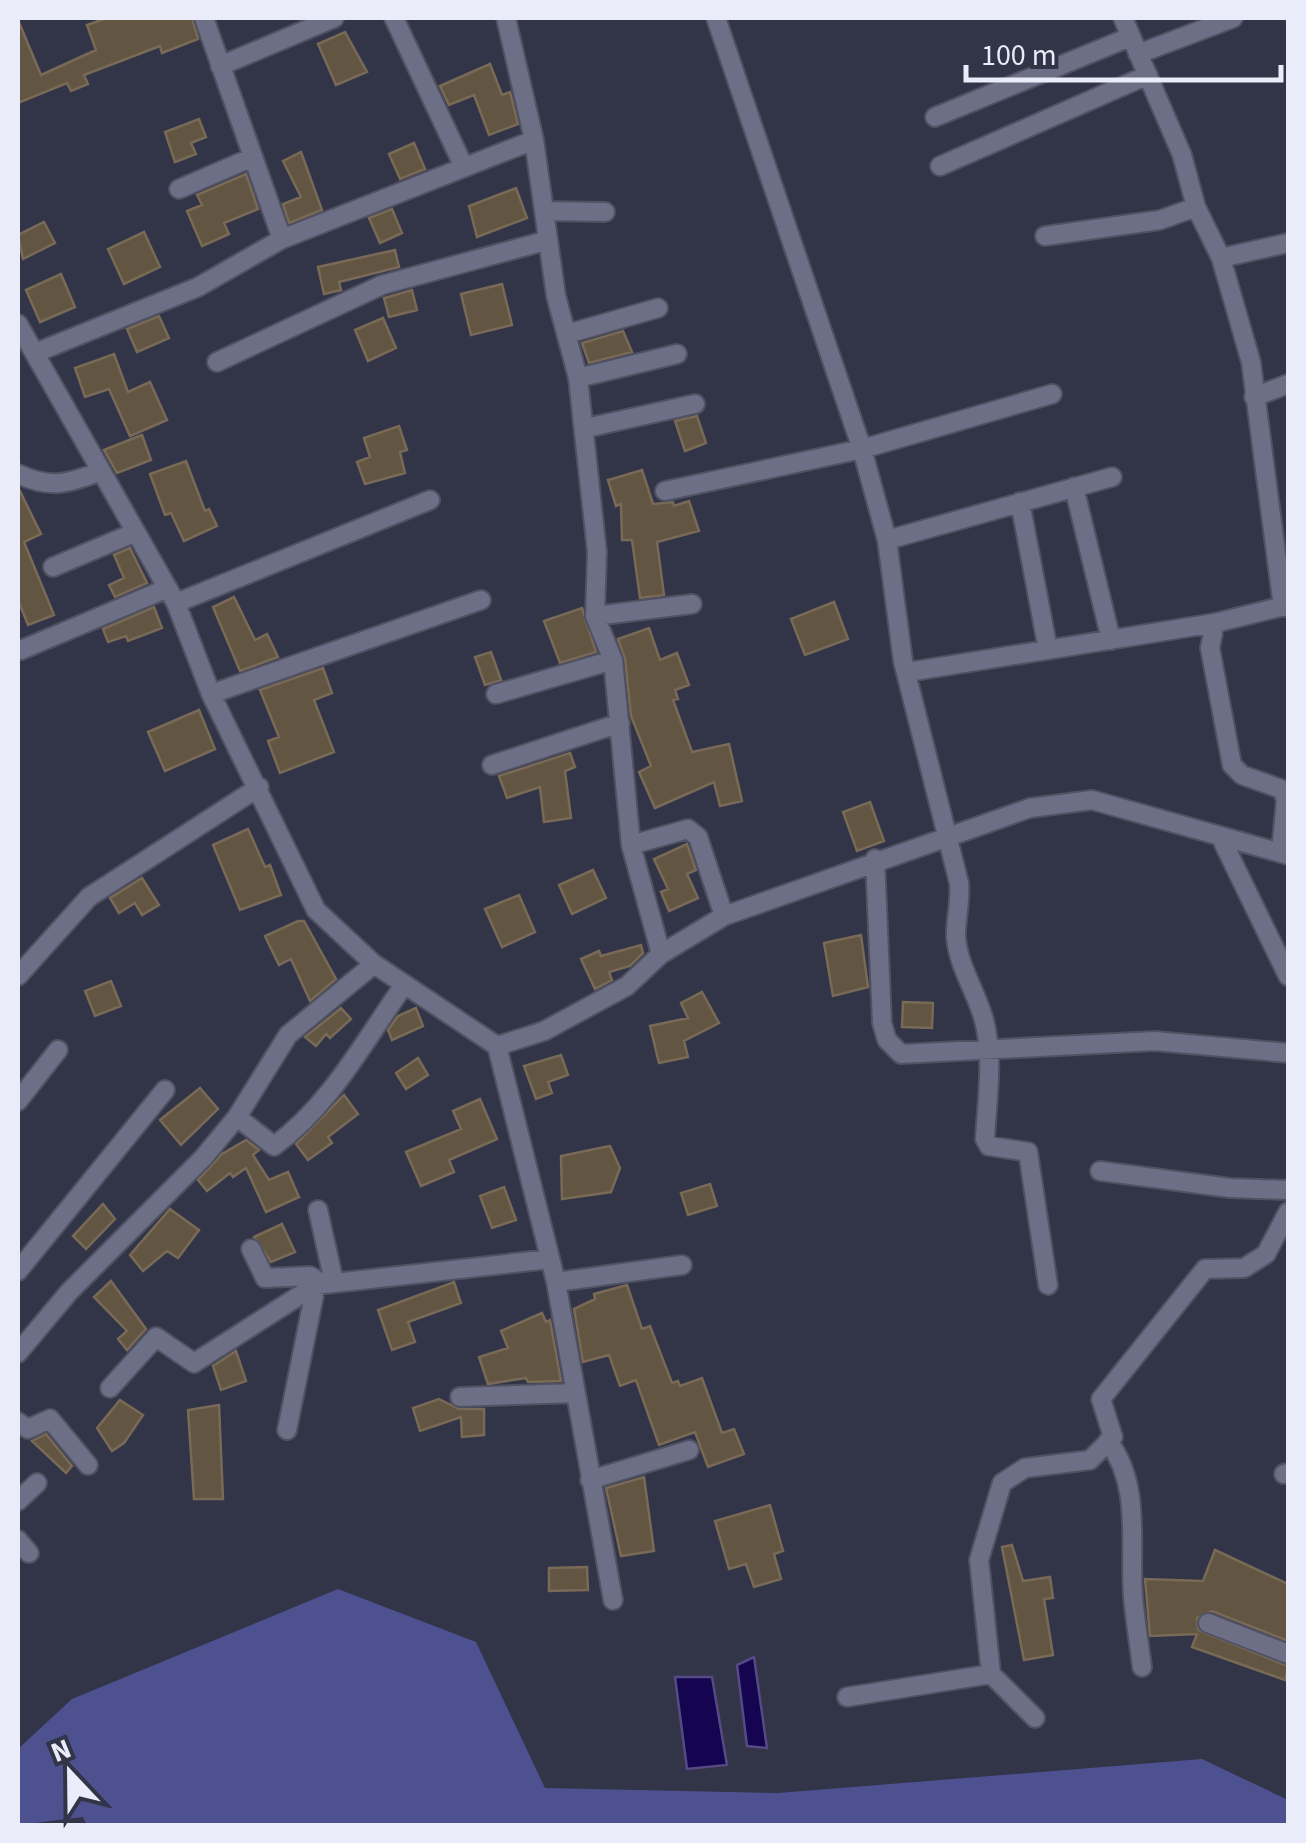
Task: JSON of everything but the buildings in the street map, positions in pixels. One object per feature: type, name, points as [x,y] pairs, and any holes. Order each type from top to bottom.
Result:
[{"type":"street","points":[[204,18],[282,239]]},
{"type":"street","points":[[220,66],[334,18]]},
{"type":"street","points":[[394,18],[463,165]]},
{"type":"street","points":[[506,18],[534,140],[546,241],[578,378],[596,552],[596,616],[613,660],[631,845],[661,954]]},
{"type":"street","points":[[716,18],[862,449],[887,540],[908,672],[945,835],[960,883],[962,912],[955,932],[960,965],[984,1018],[989,1050],[985,1138],[989,1146],[1028,1152],[1048,1284]]},
{"type":"street","points":[[908,672],[1214,623],[1286,606],[1251,362],[1221,258],[1196,207],[1182,156],[1123,18]]},
{"type":"street","points":[[935,117],[1134,45],[1233,18]]},
{"type":"street","points":[[940,166],[1148,75]]},
{"type":"street","points":[[35,354],[198,287],[282,239],[534,140]]},
{"type":"street","points":[[179,189],[253,157]]},
{"type":"street","points":[[1045,236],[1160,220],[1196,207]]},
{"type":"street","points":[[544,210],[606,212]]},
{"type":"street","points":[[217,362],[382,285],[546,241]]},
{"type":"street","points":[[1221,258],[1288,243]]},
{"type":"street","points":[[567,334],[658,308]]},
{"type":"street","points":[[18,324],[172,596],[211,694],[316,910],[374,964],[498,1046],[556,1282],[612,1600]]},
{"type":"street","points":[[578,378],[677,354]]},
{"type":"street","points":[[1254,397],[1288,384]]},
{"type":"street","points":[[665,492],[862,449],[1052,394]]},
{"type":"street","points":[[586,428],[696,404]]},
{"type":"street","points":[[18,474],[41,485],[65,485],[101,472]]},
{"type":"street","points":[[887,540],[1112,477]]},
{"type":"street","points":[[1074,487],[1111,640]]},
{"type":"street","points":[[21,650],[430,500]]},
{"type":"street","points":[[1020,502],[1048,650]]},
{"type":"street","points":[[53,567],[136,532]]},
{"type":"street","points":[[211,694],[481,600]]},
{"type":"street","points":[[596,616],[692,604]]},
{"type":"street","points":[[498,1046],[544,1031],[627,986],[661,954],[724,916],[874,859],[1030,808],[1092,800],[1285,853],[1286,799],[1281,788],[1242,775],[1232,765],[1210,648],[1214,623]]},
{"type":"street","points":[[496,694],[613,660]]},
{"type":"street","points":[[492,765],[620,722]]},
{"type":"street","points":[[18,976],[90,897],[258,787]]},
{"type":"street","points":[[631,845],[688,829],[698,837],[724,916]]},
{"type":"street","points":[[1220,838],[1288,976]]},
{"type":"street","points":[[874,859],[882,1023],[887,1040],[900,1054],[1155,1041],[1288,1053]]},
{"type":"street","points":[[18,1353],[237,1117],[288,1035],[374,964]]},
{"type":"street","points":[[237,1117],[267,1144],[274,1146],[284,1139],[330,1091],[404,986]]},
{"type":"street","points":[[18,1101],[58,1050]]},
{"type":"street","points":[[18,1271],[165,1090]]},
{"type":"street","points":[[1100,1171],[1230,1188],[1288,1190]]},
{"type":"street","points":[[287,1430],[324,1284],[318,1210]]},
{"type":"street","points":[[1035,1718],[991,1674],[978,1560],[1002,1484],[1025,1468],[1090,1460],[1113,1437],[1101,1400],[1205,1269],[1244,1268],[1266,1254],[1288,1212]]},
{"type":"street","points":[[250,1249],[265,1278],[310,1276],[324,1284],[550,1259]]},
{"type":"street","points":[[556,1282],[682,1265]]},
{"type":"street","points":[[110,1388],[156,1337],[194,1363],[324,1284]]},
{"type":"street","points":[[460,1398],[576,1393]]},
{"type":"street","points":[[18,1422],[28,1429],[50,1419],[88,1465]]},
{"type":"street","points":[[1108,1441],[1124,1474],[1134,1527],[1132,1592],[1142,1667]]},
{"type":"street","points":[[590,1480],[689,1450]]},
{"type":"street","points":[[18,1501],[38,1483]]},
{"type":"street","points":[[1208,1623],[1288,1654]]},
{"type":"street","points":[[848,1697],[991,1674]]},
{"type":"shaded area","points":[[338,1589],[476,1642],[545,1788],[778,1793],[1202,1759],[1288,1800],[1288,1825],[87,1826],[83,1817],[18,1825],[18,1749],[72,1699]]},
{"type":"shaded area","points":[[754,1657],[767,1748],[747,1746],[737,1665]]},
{"type":"shaded area","points":[[675,1677],[712,1677],[727,1765],[687,1769]]}]
